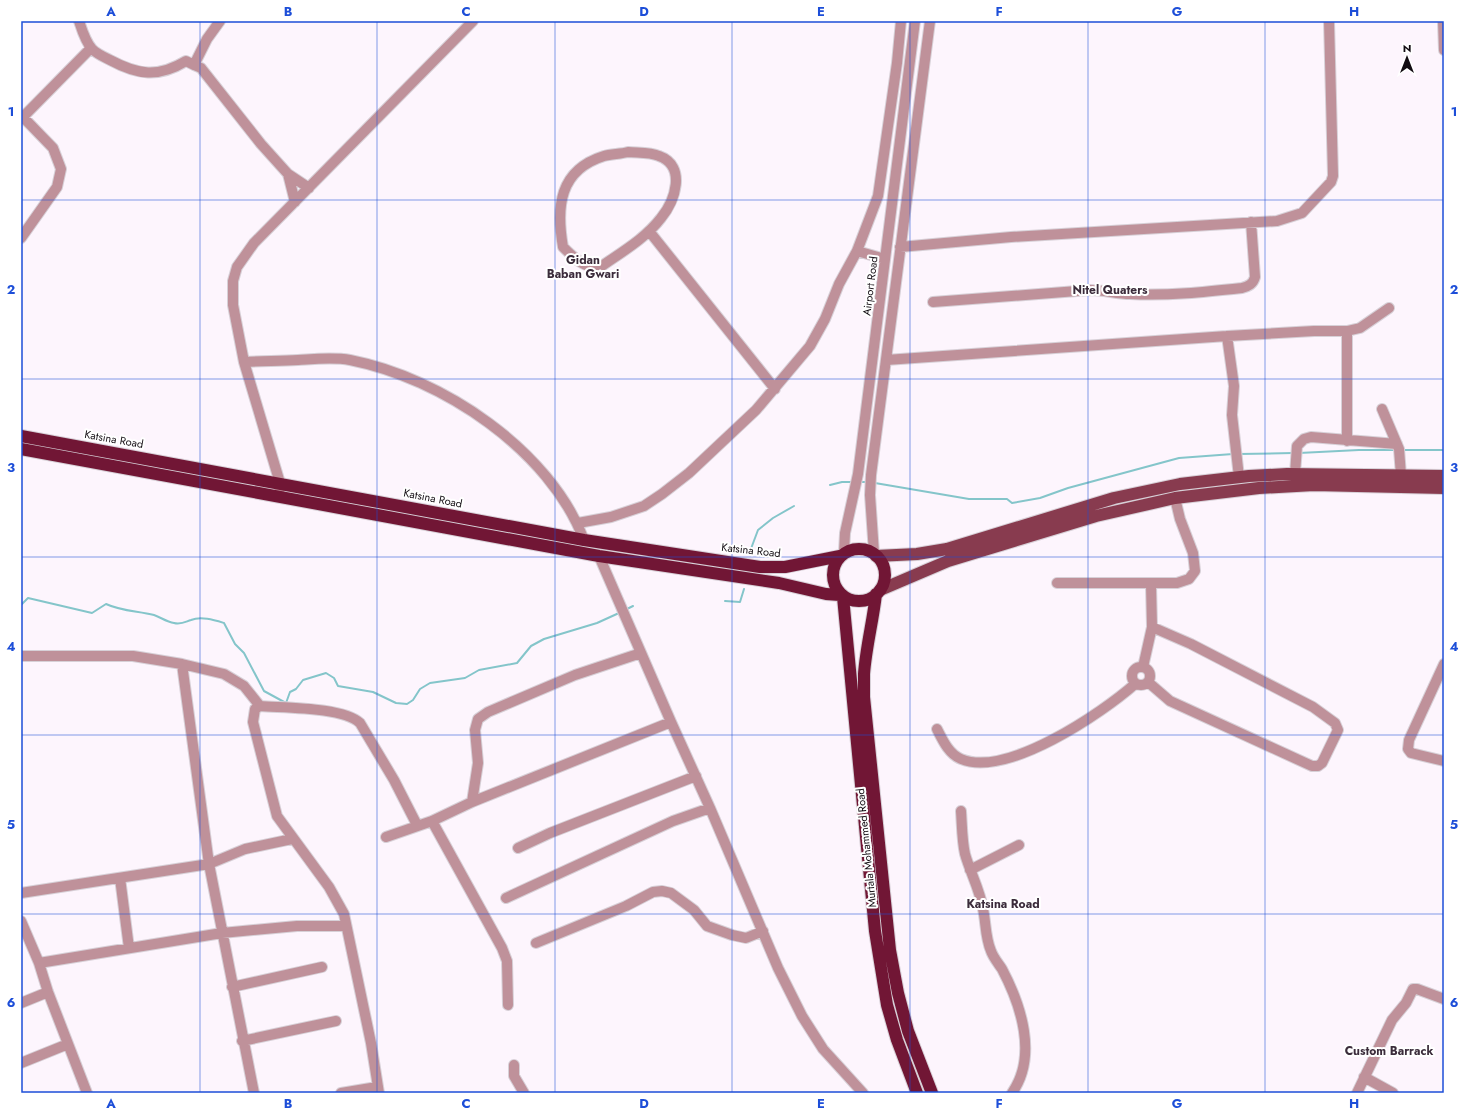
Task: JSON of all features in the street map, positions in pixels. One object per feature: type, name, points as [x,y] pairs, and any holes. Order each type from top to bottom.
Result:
[{"type":"highway","name":"Katsina Road","points":[[21,436],[584,540],[772,568],[785,567],[842,554]]},
{"type":"highway","points":[[21,449],[599,556],[779,583],[826,594],[842,596],[859,602],[868,600],[878,592],[884,582],[885,573],[883,564],[875,554],[857,549],[842,554],[833,567],[832,576],[834,585],[842,596]]},
{"type":"highway","name":"Murtala Mohammed Road","points":[[878,592],[873,624],[865,656],[864,674],[886,913],[898,993],[908,1031],[932,1093]]},
{"type":"highway","name":"Murtala Mohammed Road","points":[[842,596],[880,970],[897,1040],[914,1091]]},
{"type":"main road","points":[[875,554],[917,554],[947,549],[1114,498],[1180,484],[1239,477],[1295,474],[1444,476]]},
{"type":"main road","points":[[878,592],[948,561],[1096,516],[1175,498],[1259,488],[1314,485],[1444,488]]},
{"type":"street","points":[[79,21],[92,48],[98,54],[121,66],[146,73],[164,72],[186,61],[202,68],[261,144],[288,174],[309,188]]},
{"type":"street","points":[[194,65],[207,39],[220,21]]},
{"type":"street","points":[[279,497],[280,483],[244,362],[234,305],[233,281],[237,267],[246,251],[473,21]]},
{"type":"street","points":[[578,523],[611,517],[644,506],[689,473],[756,410],[810,346],[825,319],[839,284],[858,251],[872,217],[881,183],[901,21]]},
{"type":"street","name":"Airport Road","points":[[842,554],[858,474],[915,21]]},
{"type":"street","points":[[875,554],[870,495],[871,475],[930,21]]},
{"type":"street","points":[[900,247],[1019,236],[1277,221],[1302,214],[1332,178],[1332,103],[1329,21]]},
{"type":"street","points":[[1443,21],[1444,50]]},
{"type":"street","points":[[21,238],[57,187],[61,169],[53,148],[22,117],[92,48]]},
{"type":"street","points":[[628,152],[660,156],[671,163],[676,176],[674,198],[661,218],[649,231],[599,268],[591,267],[576,260],[563,247],[560,231],[561,201],[564,188],[571,176],[586,165],[604,156],[628,152]]},
{"type":"street","points":[[288,174],[295,202]]},
{"type":"street","points":[[932,302],[1090,290],[1103,290],[1128,294],[1158,295],[1242,288],[1250,286],[1255,277],[1252,222]]},
{"type":"street","points":[[649,231],[775,389]]},
{"type":"street","points":[[858,251],[885,259]]},
{"type":"street","points":[[886,360],[1227,336],[1314,331],[1347,331],[1360,328],[1389,308]]},
{"type":"street","points":[[1347,331],[1347,441]]},
{"type":"street","points":[[1227,336],[1234,386],[1232,415],[1239,477]]},
{"type":"street","points":[[244,362],[326,358],[348,360],[390,371],[425,384],[463,406],[496,428],[534,460],[578,523],[584,540]]},
{"type":"street","points":[[1382,408],[1398,450],[1401,475]]},
{"type":"street","points":[[1295,474],[1296,455],[1300,442],[1311,437],[1347,441],[1398,450]]},
{"type":"street","points":[[1057,583],[1150,584],[1186,582],[1195,571],[1193,554],[1180,519],[1175,498]]},
{"type":"street","points":[[599,556],[764,931],[778,968],[822,1049],[862,1093]]},
{"type":"street","points":[[1143,668],[1152,627],[1150,584]]},
{"type":"street","points":[[1148,682],[1170,701],[1312,766],[1322,763],[1338,730],[1335,723],[1312,707],[1191,644],[1152,627]]},
{"type":"street","points":[[472,802],[478,763],[475,730],[478,719],[488,712],[576,675],[641,653]]},
{"type":"street","points":[[21,656],[134,656],[182,664],[224,674],[244,686],[260,706],[322,711],[355,718],[360,723],[394,780],[417,825]]},
{"type":"street","points":[[182,664],[209,864],[242,1041],[254,1093]]},
{"type":"street","points":[[1444,664],[1409,740],[1408,749],[1411,753],[1444,761]]},
{"type":"street","points":[[1143,668],[1150,674],[1148,682],[1141,686],[1135,684],[1132,679],[1132,673],[1136,669],[1143,668]]},
{"type":"street","points":[[937,729],[947,747],[960,758],[980,762],[993,760],[1046,743],[1115,702],[1135,684]]},
{"type":"street","points":[[260,706],[253,713],[253,722],[277,816],[338,900],[344,914],[371,1044],[378,1090],[342,1093]]},
{"type":"street","points":[[386,836],[432,821],[472,802],[671,722]]},
{"type":"street","points":[[518,848],[550,833],[696,776]]},
{"type":"street","points":[[506,898],[672,821],[710,808]]},
{"type":"street","points":[[961,811],[964,853],[983,908],[991,951],[1011,989],[1018,1006],[1026,1041],[1026,1057],[1018,1085],[1012,1093]]},
{"type":"street","points":[[432,821],[502,948],[507,961],[508,1005]]},
{"type":"street","points":[[21,893],[209,864],[245,849],[292,838]]},
{"type":"street","points":[[970,870],[1019,845]]},
{"type":"street","points":[[120,878],[129,948]]},
{"type":"street","points":[[536,943],[626,906],[653,892],[662,891],[671,893],[694,910],[707,926],[732,935],[746,938],[764,931]]},
{"type":"street","points":[[21,921],[25,943],[39,963],[48,992],[87,1093]]},
{"type":"street","points":[[39,963],[222,933],[297,926],[346,926]]},
{"type":"street","points":[[232,987],[322,967]]},
{"type":"street","points":[[1357,1093],[1392,1020],[1406,1003],[1413,989],[1417,989],[1444,999]]},
{"type":"street","points":[[21,1003],[48,992]]},
{"type":"street","points":[[242,1041],[336,1021]]},
{"type":"street","points":[[21,1064],[68,1044]]},
{"type":"street","points":[[514,1065],[514,1076],[524,1093]]},
{"type":"street","points":[[1364,1077],[1393,1093]]},
{"type":"waterway","points":[[1299,453],[1397,450]]},
{"type":"waterway","points":[[1403,450],[1444,450]]},
{"type":"waterway","points":[[1239,454],[1293,453]]},
{"type":"waterway","points":[[875,483],[969,499],[1007,499],[1012,503],[1040,498],[1068,488],[1179,458],[1233,454]]},
{"type":"waterway","points":[[830,485],[842,482],[852,482]]},
{"type":"waterway","points":[[859,482],[868,482]]},
{"type":"waterway","points":[[749,554],[758,530],[773,518],[794,506]]},
{"type":"waterway","points":[[725,601],[740,602],[744,589]]},
{"type":"waterway","points":[[21,605],[28,598],[92,613],[106,604],[123,610],[154,615],[176,624],[199,618],[224,623],[235,644],[244,653],[264,691],[286,703],[290,692],[296,689],[303,680],[326,673],[334,678],[338,686],[373,692],[396,703],[407,704],[413,700],[420,689],[430,683],[465,678],[479,670],[517,663],[531,646],[544,639],[597,623],[619,613]]},
{"type":"waterway","points":[[625,610],[633,606]]},
{"type":"district","name":"Gidan Baban Gwari","points":[[583,267]]},
{"type":"district","name":"Nitel Quaters","points":[[1110,290]]},
{"type":"district","name":"Katsina Road","points":[[1003,904]]},
{"type":"district","name":"Custom Barrack","points":[[1389,1051]]}]
